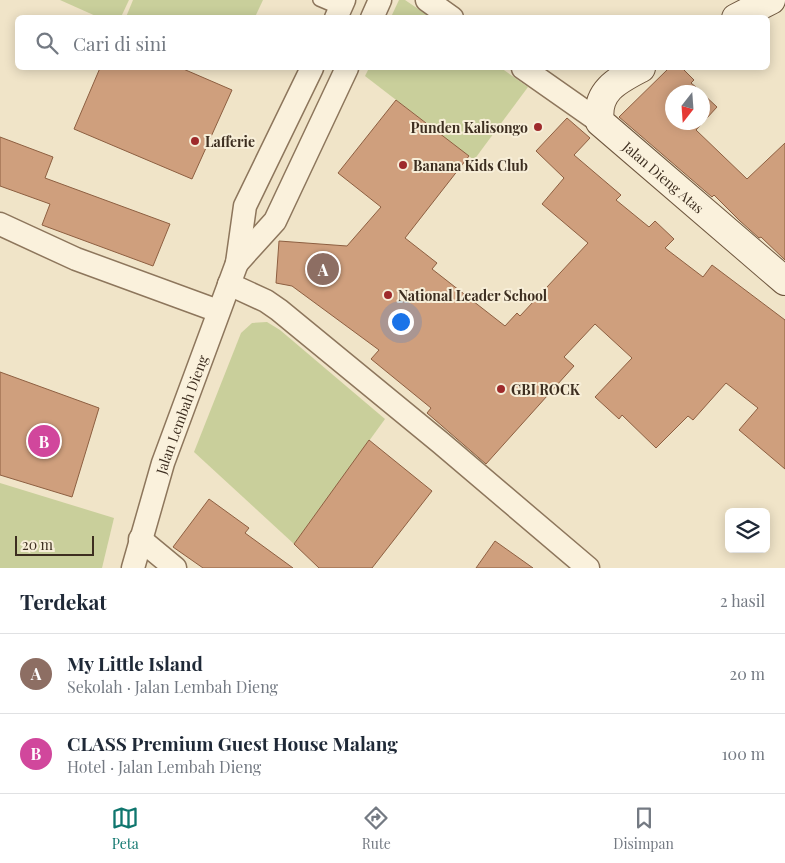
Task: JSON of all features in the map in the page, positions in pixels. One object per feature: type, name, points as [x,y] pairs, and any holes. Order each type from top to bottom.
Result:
[{"type":"street","points":[[373,15],[380,0]]},
{"type":"street","points":[[427,0],[448,15]]},
{"type":"street","points":[[742,15],[771,0]]},
{"type":"street","points":[[237,263],[245,206],[311,70]]},
{"type":"street","points":[[526,70],[600,122]]},
{"type":"street","points":[[600,122],[598,111],[601,100],[609,88],[617,81],[637,70]]},
{"type":"street","points":[[237,263],[275,221],[337,71]]},
{"type":"street","name":"Jalan Dieng Atas","points":[[600,122],[785,281]]},
{"type":"street","points":[[245,206],[275,221]]},
{"type":"street","points":[[0,224],[76,259],[218,311]]},
{"type":"street","name":"Jalan Lembah Dieng","points":[[133,568],[140,538],[166,455],[237,263]]},
{"type":"street","points":[[229,284],[266,301],[278,310],[441,443],[588,568]]},
{"type":"street","points":[[140,538],[175,568]]},
{"type":"lane","points":[[319,0],[340,9]]},
{"type":"green space","points":[[60,0],[129,0],[122,15],[94,15]]},
{"type":"green space","points":[[133,0],[263,0],[256,15],[127,15]]},
{"type":"green space","points":[[399,0],[405,0],[427,15],[392,15]]},
{"type":"green space","points":[[368,70],[504,70],[528,87],[474,160],[365,76]]},
{"type":"green space","points":[[267,322],[280,330],[385,419],[294,544],[194,452],[241,333],[252,323]]},
{"type":"green space","points":[[0,483],[114,518],[102,568],[0,568]]},
{"type":"building","points":[[99,70],[186,70],[232,90],[192,179],[74,129]]},
{"type":"building","points":[[667,70],[684,70],[694,80],[691,83],[693,85],[665,85],[665,130],[696,130],[747,179],[785,143],[785,260],[761,237],[759,238],[740,221],[714,195],[712,197],[619,117]]},
{"type":"building","points":[[396,100],[469,156],[405,238],[437,263],[432,269],[505,326],[517,313],[520,316],[588,243],[542,204],[564,178],[536,151],[567,118],[590,138],[574,155],[621,195],[616,200],[649,227],[655,221],[674,239],[665,248],[703,277],[712,265],[785,320],[785,469],[739,430],[758,408],[726,383],[693,420],[688,416],[656,448],[622,415],[619,419],[595,397],[632,358],[595,324],[564,357],[574,366],[486,464],[427,413],[431,408],[371,359],[379,350],[292,286],[276,283],[279,241],[347,246],[381,207],[338,173]]},
{"type":"building","points":[[710,100],[717,107],[710,115]]},
{"type":"building","points":[[0,137],[53,157],[45,178],[170,224],[153,266],[42,225],[50,204],[0,186]]},
{"type":"building","points":[[0,372],[99,408],[72,497],[0,475]]},
{"type":"building","points":[[369,440],[432,491],[372,568],[319,568],[294,544]]},
{"type":"building","points":[[209,499],[249,528],[245,533],[293,568],[203,568],[173,547]]},
{"type":"building","points":[[495,541],[533,568],[476,568]]},
{"type":"place","name":"Punden Kalisongo","points":[[538,127]]},
{"type":"place","name":"Lafferie","points":[[195,141]]},
{"type":"place","name":"Banana Kids Club","points":[[403,165]]},
{"type":"place","name":"My Little Island","points":[[323,269]]},
{"type":"place","name":"National Leader School","points":[[388,295]]},
{"type":"place","name":"GBI ROCK","points":[[501,389]]},
{"type":"place","name":"CLASS Premium Guest House Malang","points":[[44,441]]}]
